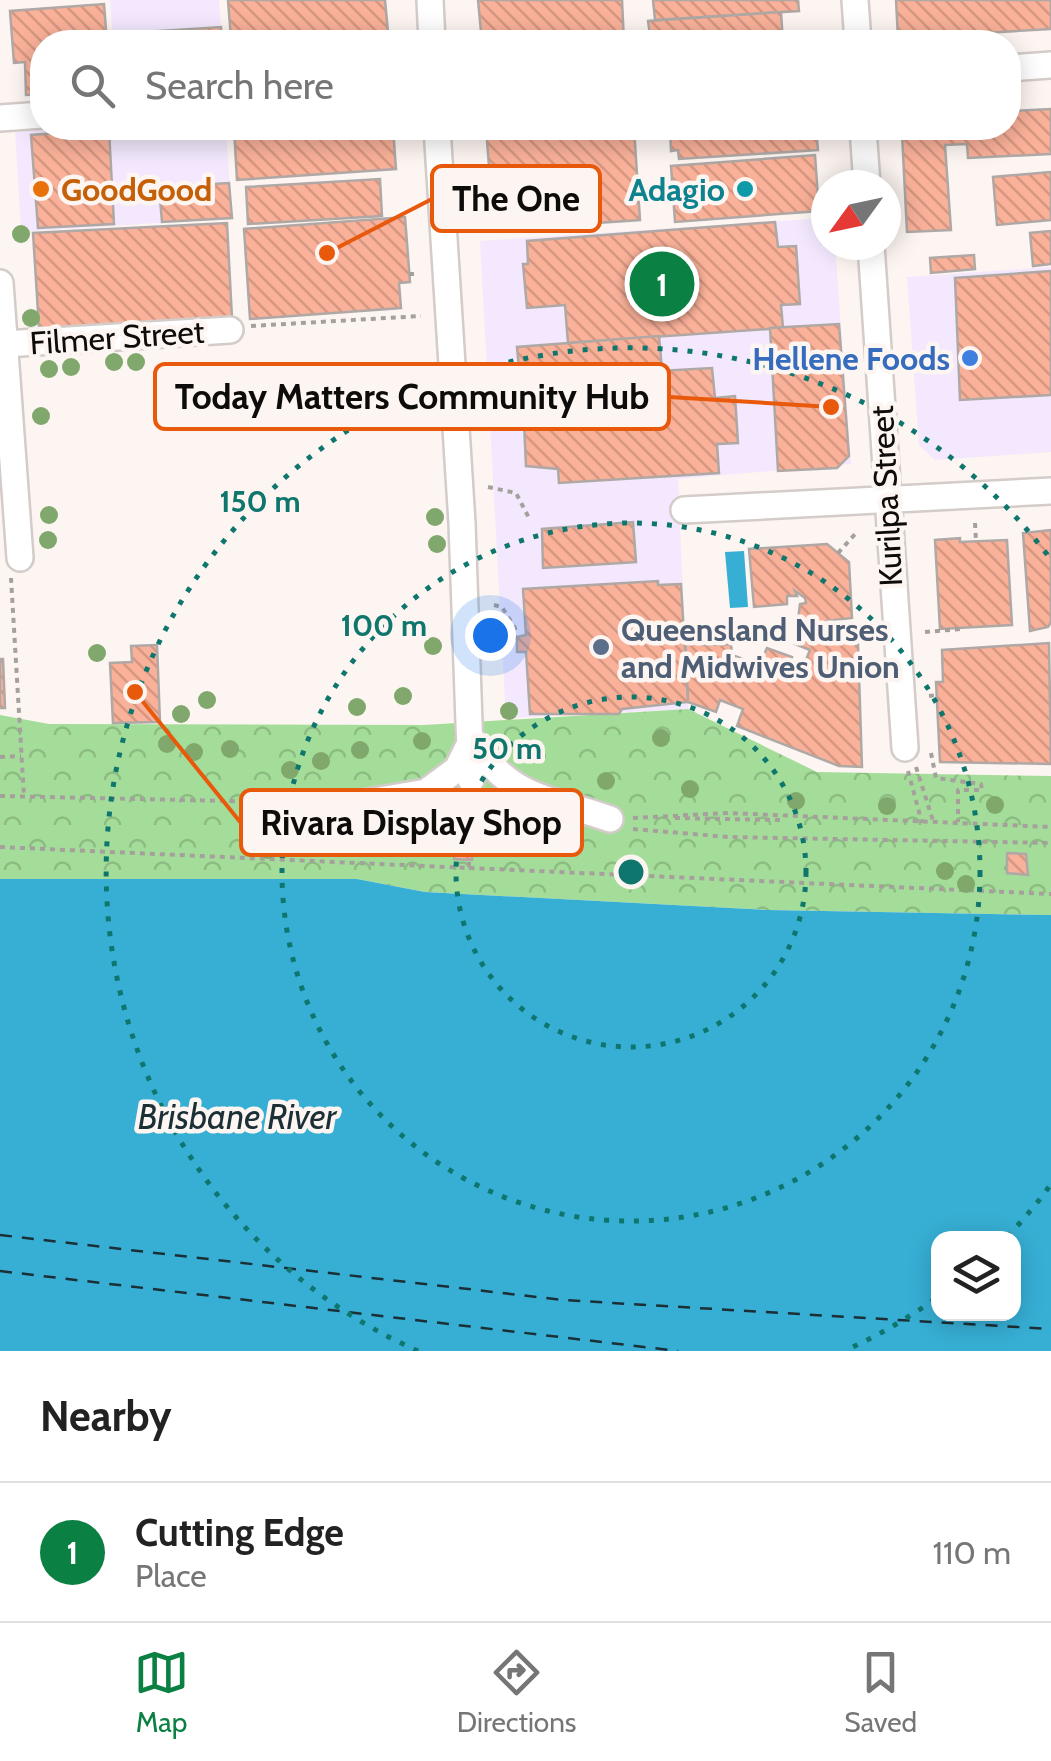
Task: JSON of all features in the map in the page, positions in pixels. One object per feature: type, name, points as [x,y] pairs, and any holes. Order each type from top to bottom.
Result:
[{"type":"street","points":[[430,0],[431,30]]},
{"type":"street","points":[[855,0],[857,30]]},
{"type":"street","points":[[1021,67],[1051,66]]},
{"type":"street","points":[[0,118],[30,116]]},
{"type":"street","points":[[438,140],[472,738],[471,780]]},
{"type":"street","points":[[864,140],[866,170]]},
{"type":"street","name":"Kurilpa Street","points":[[872,260],[905,748]]},
{"type":"street","points":[[0,284],[8,506],[15,563]]},
{"type":"street","name":"Filmer Street","points":[[3,359],[230,330]]},
{"type":"street","points":[[684,510],[1051,490]]},
{"type":"street","points":[[345,806],[415,796],[434,788],[457,769],[472,738]]},
{"type":"street","points":[[472,738],[494,772],[518,788],[615,823]]},
{"type":"path","points":[[469,177],[490,176]]},
{"type":"path","points":[[410,274],[418,274]]},
{"type":"path","points":[[488,488],[516,493],[530,520]]},
{"type":"path","points":[[975,523],[976,541]]},
{"type":"path","points":[[838,553],[857,532]]},
{"type":"path","points":[[15,563],[24,797]]},
{"type":"path","points":[[494,606],[502,608],[515,628],[516,640],[497,642]]},
{"type":"path","points":[[925,632],[961,629]]},
{"type":"path","points":[[929,696],[937,695]]},
{"type":"path","points":[[905,748],[905,766],[918,794],[922,823]]},
{"type":"path","points":[[905,748],[924,783],[934,824]]},
{"type":"path","points":[[931,753],[936,778],[981,784],[982,790],[958,790],[958,824]]},
{"type":"path","points":[[0,756],[21,756]]},
{"type":"path","points":[[0,796],[345,806]]},
{"type":"path","points":[[795,819],[728,823],[660,817],[728,813],[795,819],[1051,826]]},
{"type":"path","points":[[418,818],[548,822]]},
{"type":"path","points":[[615,823],[728,836],[1051,843]]},
{"type":"path","points":[[469,832],[469,866]]},
{"type":"path","points":[[0,847],[1051,894]]},
{"type":"shaded area","points":[[110,0],[219,0],[221,30],[112,30]]},
{"type":"shaded area","points":[[15,129],[30,129],[30,140],[227,140],[232,218],[21,232]]},
{"type":"shaded area","points":[[811,219],[811,260],[836,260],[851,464],[678,479],[688,709],[506,718],[480,241]]},
{"type":"shaded area","points":[[1051,267],[1051,452],[935,460],[919,445],[907,277]]},
{"type":"green space","points":[[688,709],[817,772],[1051,776],[1051,915],[768,910],[425,892],[357,879],[0,879],[0,715],[49,724],[424,725]]},
{"type":"green space","points":[[313,819],[349,820],[348,859],[311,857]]},
{"type":"water","points":[[744,551],[748,607],[730,608],[725,552]]},
{"type":"water","name":"Brisbane River","points":[[0,879],[357,879],[425,892],[768,910],[1051,915],[1051,1351],[0,1351]]},
{"type":"building","points":[[228,0],[385,0],[388,30],[230,30]]},
{"type":"building","points":[[478,0],[622,0],[623,30],[481,30]]},
{"type":"building","points":[[653,0],[798,0],[799,11],[655,20]]},
{"type":"building","points":[[896,0],[1051,0],[1051,29],[898,30]]},
{"type":"building","points":[[104,4],[106,30],[30,30],[30,95],[26,95],[25,62],[14,63],[10,11]]},
{"type":"building","points":[[781,12],[782,30],[649,30],[648,21]]},
{"type":"building","points":[[221,27],[221,30],[175,30]]},
{"type":"building","points":[[1051,109],[1051,154],[968,158],[967,144],[945,145],[951,230],[907,232],[902,140],[1021,140],[1021,110]]},
{"type":"building","points":[[31,140],[110,140],[114,224],[38,228]]},
{"type":"building","points":[[235,140],[394,140],[396,169],[237,180]]},
{"type":"building","points":[[487,140],[635,140],[640,220],[494,230]]},
{"type":"building","points":[[671,140],[817,140],[818,150],[679,159],[678,150],[671,151]]},
{"type":"building","name":"Adagio","points":[[815,155],[811,212],[675,222],[671,166]]},
{"type":"building","points":[[1051,172],[1051,220],[997,225],[993,177]]},
{"type":"building","points":[[380,179],[382,216],[248,224],[246,187]]},
{"type":"building","points":[[229,183],[232,218],[162,222],[159,187]]},
{"type":"building","points":[[405,217],[410,282],[399,283],[401,308],[250,319],[244,229]]},
{"type":"building","points":[[775,222],[778,247],[796,246],[800,304],[781,305],[783,328],[568,343],[565,305],[527,308],[523,264],[528,264],[527,241]]},
{"type":"building","points":[[227,223],[232,318],[39,328],[33,233]]},
{"type":"building","points":[[1051,231],[1051,264],[1033,266],[1030,233]]},
{"type":"building","points":[[974,255],[975,269],[931,273],[930,258]]},
{"type":"building","points":[[1051,271],[1051,395],[960,400],[955,278]]},
{"type":"building","points":[[839,324],[849,456],[837,468],[778,471],[770,328]]},
{"type":"building","points":[[659,336],[662,370],[520,380],[517,347]]},
{"type":"building","points":[[712,368],[715,398],[735,396],[738,443],[717,444],[719,473],[559,483],[558,469],[526,466],[523,401],[551,393],[550,377]]},
{"type":"building","points":[[633,522],[636,562],[543,568],[542,529]]},
{"type":"building","points":[[1051,530],[1051,622],[1048,627],[1030,631],[1023,533]]},
{"type":"building","points":[[960,538],[960,542],[1007,540],[1012,625],[940,629],[935,540]]},
{"type":"building","points":[[827,544],[849,562],[852,618],[826,621],[853,631],[854,644],[858,644],[862,767],[839,766],[737,726],[743,709],[720,700],[716,712],[688,702],[685,635],[701,633],[702,645],[731,644],[732,655],[759,665],[767,648],[792,657],[786,674],[798,679],[810,650],[795,644],[801,630],[797,628],[800,604],[806,603],[805,598],[795,591],[797,596],[787,596],[787,604],[754,607],[749,549]]},
{"type":"building","name":"Queensland Nurses and Midwives Union","points":[[658,581],[658,585],[681,584],[688,702],[622,709],[619,714],[530,714],[526,652],[517,652],[517,637],[526,635],[523,589]]},
{"type":"building","points":[[1049,643],[1051,764],[940,762],[936,682],[943,682],[942,650]]},
{"type":"building","points":[[157,645],[160,722],[113,723],[110,663],[132,662],[131,646]]},
{"type":"building","points":[[3,659],[5,708],[0,708]]},
{"type":"building","points":[[455,838],[473,839],[472,860],[454,859]]},
{"type":"building","points":[[1007,853],[1026,854],[1028,875],[1007,873]]},
{"type":"ferry route","points":[[0,1235],[563,1300],[1051,1329]]},
{"type":"ferry route","points":[[0,1271],[678,1351]]},
{"type":"place","name":"GoodGood","points":[[41,189]]},
{"type":"place","name":"Adagio","points":[[745,189]]},
{"type":"place","name":"The One","points":[[327,253]]},
{"type":"place","name":"Cutting Edge","points":[[662,284]]},
{"type":"place","name":"Hellene Foods","points":[[970,358]]},
{"type":"place","name":"Today Matters Community Hub","points":[[831,407]]},
{"type":"place","name":"Queensland Nurses and Midwives Union","points":[[601,647]]},
{"type":"place","name":"Rivara Display Shop","points":[[135,692]]}]
